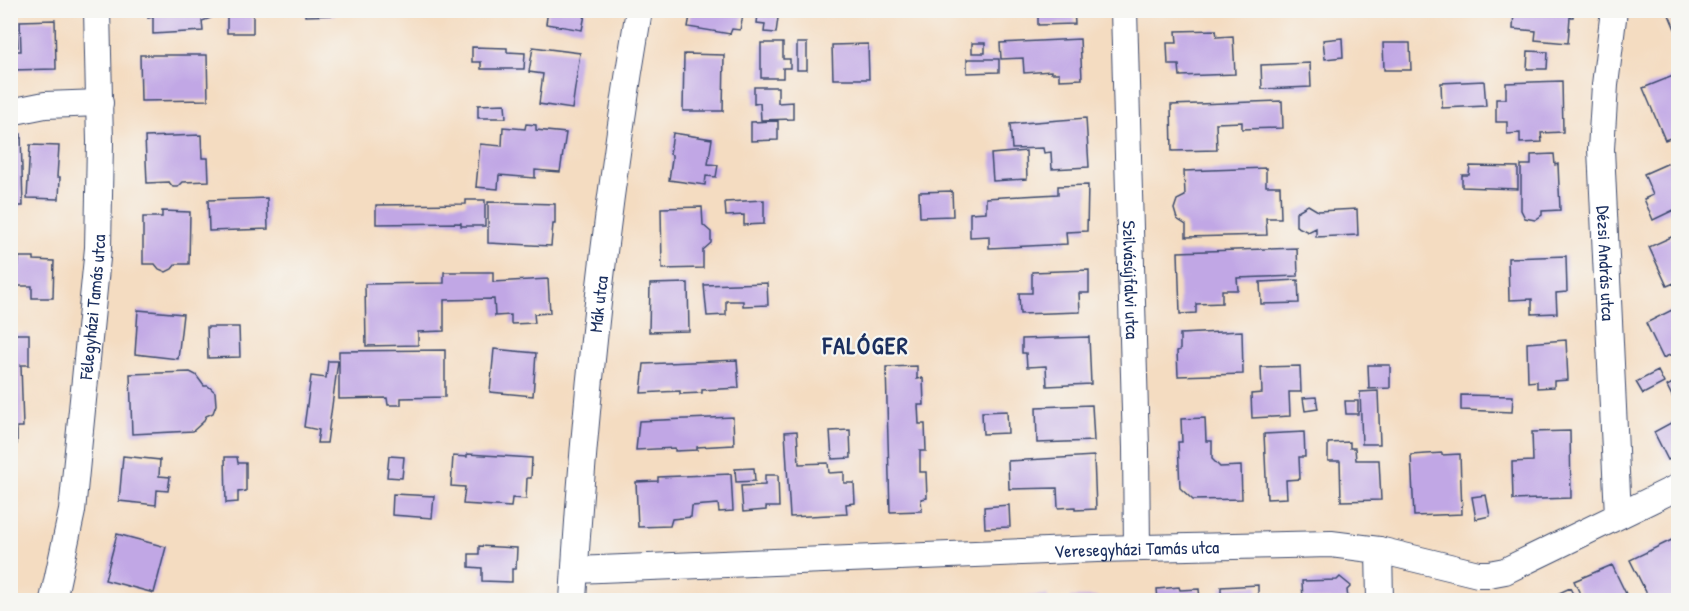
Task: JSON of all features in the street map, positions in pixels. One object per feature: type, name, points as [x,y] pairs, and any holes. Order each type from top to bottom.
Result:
[{"type":"street","name":"Félegyházi Tamás utca","points":[[53,600],[70,529],[98,248],[100,103],[97,10]]},
{"type":"street","name":"Mák utca","points":[[573,600],[578,510],[606,221],[639,10]]},
{"type":"street","name":"Szilvásújfalvi utca","points":[[1124,10],[1137,548]]},
{"type":"street","name":"Dézsi András utca","points":[[1614,10],[1605,85],[1601,149],[1618,515]]},
{"type":"street","points":[[10,112],[45,105],[100,103]]},
{"type":"street","name":"Veresegyházi Tamás utca","points":[[575,570],[1137,548],[1331,544],[1379,550],[1478,574],[1494,574],[1510,569],[1678,487]]},
{"type":"street","points":[[1379,550],[1380,600]]},
{"type":"building","points":[[10,10],[16,10],[18,47],[10,47]]},
{"type":"building","points":[[148,10],[215,10],[211,18],[202,21],[203,31],[153,34],[153,17],[148,18]]},
{"type":"building","points":[[227,10],[253,10],[253,33],[227,33]]},
{"type":"building","points":[[305,10],[336,10],[336,15],[305,16]]},
{"type":"building","points":[[548,10],[586,10],[582,30],[546,24]]},
{"type":"building","points":[[691,10],[744,10],[740,30],[732,29],[730,34],[688,27]]},
{"type":"building","points":[[745,10],[779,10],[776,33],[764,32],[765,24],[757,23],[758,14]]},
{"type":"building","points":[[1038,10],[1074,10],[1075,24],[1038,25]]},
{"type":"building","points":[[1514,10],[1573,10],[1573,17],[1570,17],[1568,43],[1535,40],[1536,31],[1513,29]]},
{"type":"building","points":[[1667,10],[1678,10],[1678,28],[1675,29]]},
{"type":"building","points":[[55,20],[56,69],[10,70],[10,51],[21,51],[20,21]]},
{"type":"building","points":[[1216,30],[1217,37],[1233,36],[1235,74],[1180,76],[1179,65],[1168,65],[1167,43],[1177,43],[1176,31]]},
{"type":"building","points":[[1342,38],[1343,57],[1325,59],[1323,40]]},
{"type":"building","points":[[1080,39],[1082,79],[1059,80],[1059,73],[1051,73],[1051,71],[1024,73],[1023,58],[1001,59],[1000,43]]},
{"type":"building","points":[[761,43],[783,43],[783,59],[790,59],[790,68],[783,68],[783,78],[761,78]]},
{"type":"building","points":[[797,43],[807,43],[807,70],[797,70]]},
{"type":"building","points":[[972,43],[985,43],[985,53],[972,53]]},
{"type":"building","points":[[1383,43],[1410,43],[1411,70],[1384,70]]},
{"type":"building","points":[[868,44],[869,79],[833,79],[832,45]]},
{"type":"building","points":[[472,47],[507,48],[507,52],[525,53],[524,69],[481,69],[481,62],[472,62]]},
{"type":"building","points":[[533,47],[580,53],[572,109],[539,104],[543,74],[529,72]]},
{"type":"building","points":[[1528,51],[1548,52],[1547,69],[1527,69]]},
{"type":"building","points":[[684,54],[724,55],[723,111],[683,111]]},
{"type":"building","points":[[140,55],[207,55],[208,100],[141,101]]},
{"type":"building","points":[[967,59],[999,59],[999,72],[967,73]]},
{"type":"building","points":[[1310,63],[1311,87],[1262,89],[1261,65]]},
{"type":"building","points":[[1678,74],[1678,135],[1665,140],[1643,88]]},
{"type":"building","points":[[1484,81],[1486,106],[1442,108],[1441,83]]},
{"type":"building","points":[[1562,81],[1563,132],[1541,133],[1542,142],[1520,143],[1520,133],[1507,134],[1507,122],[1496,122],[1496,99],[1506,99],[1506,83]]},
{"type":"building","points":[[754,87],[778,87],[778,103],[793,102],[793,119],[761,120],[760,103],[754,104]]},
{"type":"building","points":[[1282,101],[1283,128],[1242,129],[1242,122],[1216,123],[1217,150],[1172,151],[1171,105]]},
{"type":"building","points":[[505,104],[506,118],[478,118],[478,105]]},
{"type":"building","points":[[1086,118],[1089,167],[1052,169],[1051,152],[1044,153],[1043,148],[1012,149],[1010,124]]},
{"type":"building","points":[[778,121],[778,140],[751,141],[751,122]]},
{"type":"building","points":[[526,124],[536,125],[536,130],[566,133],[560,172],[535,170],[535,178],[499,175],[498,189],[476,187],[480,144],[502,146],[503,127],[525,129]]},
{"type":"building","points":[[673,133],[712,139],[708,164],[718,165],[716,177],[706,176],[705,185],[669,180]]},
{"type":"building","points":[[10,134],[21,134],[23,206],[10,206]]},
{"type":"building","points":[[201,135],[202,158],[208,158],[209,181],[183,182],[178,187],[173,187],[169,182],[147,183],[145,137]]},
{"type":"building","points":[[30,145],[59,146],[57,177],[60,177],[59,199],[27,198]]},
{"type":"building","points":[[1026,151],[1027,179],[993,181],[991,154]]},
{"type":"building","points":[[1554,154],[1555,165],[1558,164],[1560,210],[1542,211],[1542,215],[1535,220],[1525,218],[1521,210],[1521,165],[1531,165],[1531,155]]},
{"type":"building","points":[[1678,159],[1678,208],[1653,220],[1644,199],[1653,195],[1644,174]]},
{"type":"building","points":[[1470,166],[1518,167],[1518,189],[1462,187],[1462,175],[1469,175]]},
{"type":"building","points":[[1266,168],[1266,186],[1280,186],[1281,218],[1266,218],[1267,235],[1186,237],[1186,225],[1177,219],[1174,209],[1177,200],[1185,196],[1184,171]]},
{"type":"building","points":[[1088,185],[1087,231],[1066,232],[1067,244],[989,248],[989,236],[970,237],[970,213],[986,212],[986,198],[1058,194],[1058,186]]},
{"type":"building","points":[[952,191],[953,216],[920,217],[919,192]]},
{"type":"building","points":[[267,198],[268,229],[209,231],[208,200]]},
{"type":"building","points":[[466,200],[485,200],[485,226],[461,226],[461,223],[376,224],[376,205],[466,204]]},
{"type":"building","points":[[764,200],[764,224],[744,225],[744,215],[726,216],[725,202]]},
{"type":"building","points":[[488,202],[555,204],[555,224],[553,224],[551,246],[488,243]]},
{"type":"building","points":[[1308,205],[1318,211],[1357,209],[1358,235],[1316,237],[1316,228],[1308,232],[1296,226],[1296,212]]},
{"type":"building","points":[[702,207],[703,225],[711,232],[711,243],[703,250],[703,268],[662,269],[661,208]]},
{"type":"building","points":[[162,211],[190,212],[189,264],[176,264],[166,272],[155,264],[143,264],[143,217],[162,217]]},
{"type":"building","points":[[1678,234],[1677,289],[1674,283],[1667,286],[1649,247]]},
{"type":"building","points":[[1297,248],[1298,276],[1237,278],[1238,290],[1222,290],[1222,303],[1196,304],[1196,313],[1180,314],[1178,252]]},
{"type":"building","points":[[1566,256],[1567,292],[1556,293],[1557,313],[1532,314],[1532,299],[1509,300],[1508,258]]},
{"type":"building","points":[[19,257],[54,261],[53,298],[32,298],[32,286],[17,286]]},
{"type":"building","points":[[1089,270],[1089,293],[1079,293],[1080,312],[1020,314],[1019,293],[1032,293],[1032,272]]},
{"type":"building","points":[[444,272],[493,272],[493,282],[548,279],[550,313],[534,314],[535,323],[511,324],[511,315],[495,316],[494,299],[444,300],[444,331],[418,332],[418,345],[366,346],[365,284],[444,283]]},
{"type":"building","points":[[1298,280],[1299,303],[1261,304],[1260,282]]},
{"type":"building","points":[[688,283],[689,331],[649,332],[650,284]]},
{"type":"building","points":[[767,283],[768,305],[743,306],[743,301],[726,301],[726,315],[707,316],[704,285]]},
{"type":"building","points":[[1678,307],[1678,360],[1676,361],[1672,354],[1663,358],[1646,323]]},
{"type":"building","points":[[138,310],[183,314],[178,359],[135,354]]},
{"type":"building","points":[[207,327],[239,327],[240,357],[208,358]]},
{"type":"building","points":[[1242,331],[1243,374],[1178,376],[1177,351],[1180,350],[1180,334]]},
{"type":"building","points":[[10,334],[29,334],[29,365],[21,365],[23,427],[17,427],[17,444],[10,444]]},
{"type":"building","points":[[1089,337],[1091,384],[1047,386],[1046,366],[1027,367],[1026,353],[1022,353],[1022,339]]},
{"type":"building","points":[[1566,340],[1568,380],[1554,381],[1554,387],[1537,388],[1537,381],[1528,382],[1527,343]]},
{"type":"building","points":[[494,349],[536,353],[533,396],[490,392]]},
{"type":"building","points":[[445,350],[445,397],[401,398],[401,405],[388,405],[387,398],[339,399],[339,351]]},
{"type":"building","points":[[737,360],[739,388],[702,390],[702,393],[680,394],[680,391],[641,393],[644,364]]},
{"type":"building","points":[[328,361],[338,361],[327,443],[317,443],[319,430],[304,427],[311,376],[326,378]]},
{"type":"building","points":[[1368,365],[1390,365],[1390,388],[1369,389]]},
{"type":"building","points":[[917,366],[917,379],[923,378],[924,405],[918,405],[919,424],[925,424],[926,451],[920,451],[920,472],[926,472],[927,498],[921,499],[922,511],[890,512],[886,367]]},
{"type":"building","points":[[1300,366],[1301,392],[1289,392],[1290,416],[1252,418],[1251,394],[1262,393],[1261,367]]},
{"type":"building","points":[[1658,371],[1664,383],[1643,394],[1636,382]]},
{"type":"building","points":[[190,372],[196,375],[204,386],[208,386],[215,392],[216,405],[213,413],[206,416],[193,431],[132,434],[130,374]]},
{"type":"building","points":[[1678,380],[1678,398],[1674,400],[1667,386]]},
{"type":"building","points":[[1378,391],[1380,444],[1362,444],[1360,392]]},
{"type":"building","points":[[1461,395],[1513,396],[1512,412],[1461,410]]},
{"type":"building","points":[[1316,397],[1318,409],[1305,411],[1303,398]]},
{"type":"building","points":[[1345,401],[1358,401],[1358,414],[1346,414]]},
{"type":"building","points":[[1092,405],[1094,441],[1037,443],[1036,407]]},
{"type":"building","points":[[1007,411],[1008,433],[983,434],[982,412]]},
{"type":"building","points":[[733,417],[734,445],[697,447],[697,450],[675,451],[675,448],[636,450],[639,421]]},
{"type":"building","points":[[1205,418],[1206,441],[1212,441],[1212,459],[1220,467],[1241,466],[1242,499],[1193,500],[1180,488],[1178,442],[1182,442],[1181,419]]},
{"type":"building","points":[[1678,419],[1678,455],[1668,460],[1654,432]]},
{"type":"building","points":[[850,430],[851,458],[832,459],[830,431]]},
{"type":"building","points":[[797,431],[799,464],[828,463],[829,473],[844,472],[844,483],[854,483],[855,503],[846,504],[847,514],[790,517],[785,432]]},
{"type":"building","points":[[1570,431],[1571,498],[1513,500],[1512,462],[1533,461],[1532,432]]},
{"type":"building","points":[[1304,432],[1305,457],[1299,457],[1300,479],[1286,480],[1287,498],[1267,499],[1264,434]]},
{"type":"building","points":[[1350,442],[1350,448],[1355,448],[1356,460],[1379,460],[1381,500],[1341,501],[1340,461],[1328,461],[1328,443]]},
{"type":"building","points":[[1442,453],[1442,455],[1460,454],[1462,514],[1414,516],[1411,455]]},
{"type":"building","points":[[467,454],[532,458],[531,478],[527,478],[526,499],[512,498],[511,507],[463,504],[465,487],[451,486],[453,456],[467,457]]},
{"type":"building","points":[[123,456],[160,460],[159,476],[170,477],[168,491],[157,490],[156,505],[119,501]]},
{"type":"building","points":[[389,456],[404,457],[402,478],[387,477]]},
{"type":"building","points":[[1094,456],[1096,509],[1058,508],[1057,488],[1009,489],[1008,461]]},
{"type":"building","points":[[225,457],[237,457],[238,463],[246,463],[246,491],[238,492],[238,502],[226,503]]},
{"type":"building","points":[[10,460],[15,460],[16,492],[10,492]]},
{"type":"building","points":[[754,468],[755,481],[736,482],[735,469]]},
{"type":"building","points":[[731,474],[733,511],[719,512],[718,504],[692,506],[691,517],[672,519],[670,526],[638,527],[636,482],[658,481],[658,477]]},
{"type":"building","points":[[765,475],[778,475],[779,507],[743,512],[741,486],[765,485]]},
{"type":"building","points":[[393,494],[434,496],[432,518],[392,515]]},
{"type":"building","points":[[1486,495],[1490,516],[1476,519],[1472,497]]},
{"type":"building","points":[[1009,505],[1010,527],[985,528],[984,507]]},
{"type":"building","points":[[117,534],[166,547],[154,593],[105,580]]},
{"type":"building","points":[[1678,537],[1678,600],[1650,600],[1630,560]]},
{"type":"building","points":[[479,546],[517,548],[516,569],[512,569],[512,582],[482,581],[482,568],[469,567],[469,554],[479,554]]},
{"type":"building","points":[[1612,565],[1629,600],[1583,600],[1574,581]]},
{"type":"building","points":[[1340,577],[1351,586],[1347,590],[1348,600],[1303,600],[1302,581],[1337,580]]},
{"type":"building","points":[[1258,585],[1258,600],[1221,600],[1221,587]]},
{"type":"building","points":[[1179,587],[1180,590],[1199,589],[1200,600],[1158,600],[1157,589]]},
{"type":"building","points":[[1570,588],[1576,600],[1560,600],[1557,594]]},
{"type":"building","points":[[1047,595],[1048,600],[998,600],[997,598]]},
{"type":"building","points":[[1070,597],[1097,597],[1098,600],[1070,600]]},
{"type":"district","name":"FALÓGER","points":[[866,345]]}]
